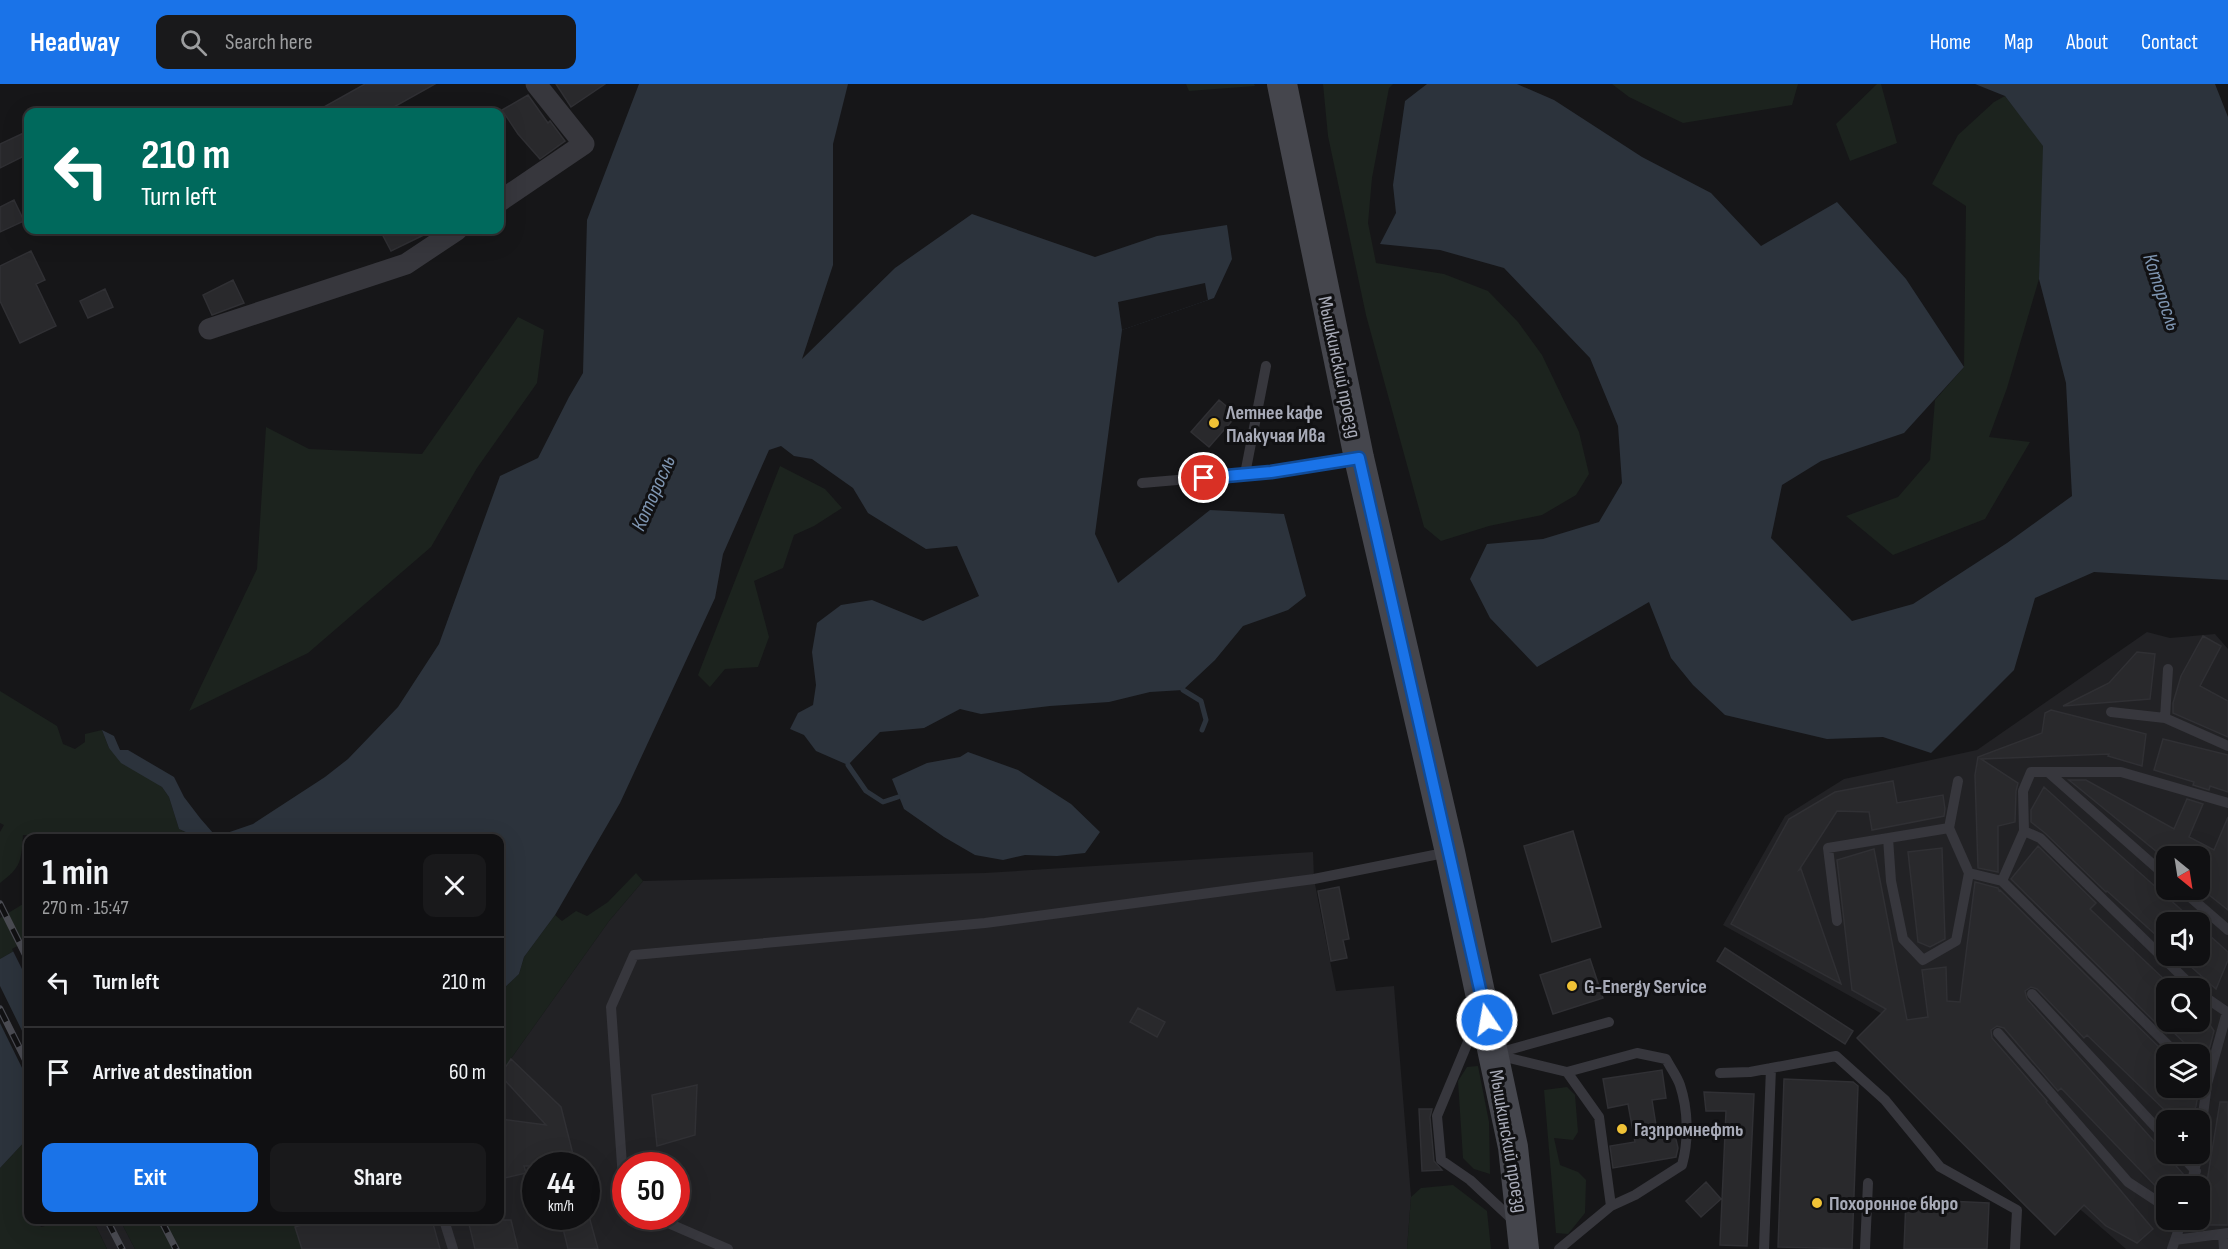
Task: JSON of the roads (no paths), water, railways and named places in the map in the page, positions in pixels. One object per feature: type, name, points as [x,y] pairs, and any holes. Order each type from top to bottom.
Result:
[{"type":"main road","name":"Мышкинский проезд","points":[[1282,84],[1359,458],[1450,852],[1514,1147],[1524,1239]]},
{"type":"street","points":[[504,198],[584,144],[536,84]]},
{"type":"street","points":[[209,329],[406,264],[451,234]]},
{"type":"lane","points":[[1245,474],[1266,366]]},
{"type":"lane","points":[[1142,483],[1245,474],[1359,458]]},
{"type":"lane","points":[[2165,718],[2168,669]]},
{"type":"lane","points":[[2111,712],[2165,718],[2228,746]]},
{"type":"lane","points":[[2002,881],[2024,831],[2023,791],[2031,772],[2121,771],[2228,803]]},
{"type":"lane","points":[[2048,772],[2156,867]]},
{"type":"lane","points":[[1888,838],[1891,881],[1903,939],[1923,960],[1956,941],[1969,873],[1949,828],[1958,781]]},
{"type":"lane","points":[[1837,921],[1828,848],[1949,828]]},
{"type":"lane","points":[[2024,831],[2040,838],[2184,978]]},
{"type":"lane","points":[[620,1152],[611,1007],[634,955],[985,923],[1314,879],[1450,852]]},
{"type":"lane","points":[[1969,873],[2002,881],[2167,1044]]},
{"type":"lane","points":[[2194,900],[2228,930]]},
{"type":"lane","points":[[2032,994],[2156,1127]]},
{"type":"lane","points":[[2210,999],[2227,1008],[2210,1060]]},
{"type":"lane","points":[[1484,1004],[1437,1116],[1441,1160],[1470,1180],[1524,1239]]},
{"type":"lane","points":[[1494,1054],[1609,1022]]},
{"type":"lane","points":[[1998,1033],[2128,1182],[2156,1200]]},
{"type":"lane","points":[[1494,1054],[1568,1072],[1637,1053],[1666,1059],[1680,1084],[1686,1124],[1686,1150],[1682,1165],[1635,1195],[1611,1206],[1559,1249]]},
{"type":"lane","points":[[1720,1073],[1750,1072],[1836,1056],[1885,1100],[1940,1167],[2017,1210],[2015,1249]]},
{"type":"lane","points":[[1764,1249],[1771,1068]]},
{"type":"lane","points":[[1568,1072],[1599,1117],[1611,1206]]},
{"type":"lane","points":[[2190,1164],[2196,1170]]},
{"type":"lane","points":[[2194,1176],[2197,1164]]},
{"type":"lane","points":[[1865,1249],[1868,1183]]},
{"type":"lane","points":[[445,1224],[453,1249]]},
{"type":"lane","points":[[686,1230],[728,1249]]},
{"type":"lane","points":[[2173,1244],[2225,1234],[2224,1249]]},
{"type":"water","name":"Которосль","points":[[639,84],[848,84],[833,144],[833,265],[802,359],[895,268],[972,214],[1095,257],[1157,236],[1227,225],[1232,259],[1214,298],[1122,330],[1095,534],[1118,583],[1210,510],[1284,514],[1306,596],[1288,610],[1243,626],[1215,660],[1183,690],[1150,692],[1109,702],[981,714],[960,709],[924,728],[880,732],[848,765],[816,751],[804,735],[790,729],[798,713],[813,705],[816,685],[812,652],[817,623],[841,605],[872,600],[923,621],[979,596],[957,546],[926,549],[868,513],[853,488],[812,459],[794,456],[781,446],[769,450],[723,554],[715,598],[620,803],[555,915],[524,957],[519,974],[504,988],[504,834],[224,834],[253,824],[325,777],[348,759],[398,707],[439,644],[500,476],[538,458],[583,373],[587,220]]},
{"type":"water","name":"Которосль","points":[[1427,84],[1517,84],[1554,100],[1642,157],[1711,193],[1761,246],[1837,202],[1906,279],[1964,367],[1904,433],[1821,461],[1782,485],[1771,538],[1852,621],[1913,604],[2007,543],[2072,496],[2066,383],[2039,279],[2043,146],[2005,96],[1975,84],[2215,84],[2228,117],[2228,580],[2094,572],[2035,598],[2014,670],[1931,753],[1883,737],[1827,739],[1725,715],[1693,685],[1671,658],[1649,602],[1537,667],[1490,618],[1470,579],[1487,544],[1543,539],[1599,522],[1622,483],[1618,426],[1590,358],[1504,268],[1440,250],[1380,244],[1396,213],[1393,185],[1405,101]]},
{"type":"water","points":[[102,730],[114,736],[120,750],[128,750],[174,777],[184,797],[213,833],[217,834],[190,834],[179,829],[169,797],[162,787],[121,763],[109,748]]},
{"type":"water","points":[[968,752],[1018,770],[1071,804],[1100,832],[1085,853],[1057,856],[1025,855],[1003,860],[975,855],[904,809],[892,779],[927,763],[960,757]]},
{"type":"water","points":[[24,945],[24,1142],[0,1168],[0,959]]},
{"type":"waterway","points":[[1183,690],[1201,701],[1206,720],[1202,730]]},
{"type":"waterway","points":[[848,765],[866,791],[883,802],[898,797]]},
{"type":"railway","points":[[0,904],[24,952]]},
{"type":"railway","points":[[0,1009],[24,1057]]},
{"type":"railway","points":[[109,1224],[122,1249]]},
{"type":"railway","points":[[163,1224],[176,1249]]},
{"type":"place","name":"Летнее кафе Плакучая Ива","points":[[1214,423]]},
{"type":"place","name":"G-Energy Service","points":[[1572,986]]},
{"type":"place","name":"Газпромнефть","points":[[1622,1129]]},
{"type":"place","name":"Похоронное бюро","points":[[1817,1203]]}]
